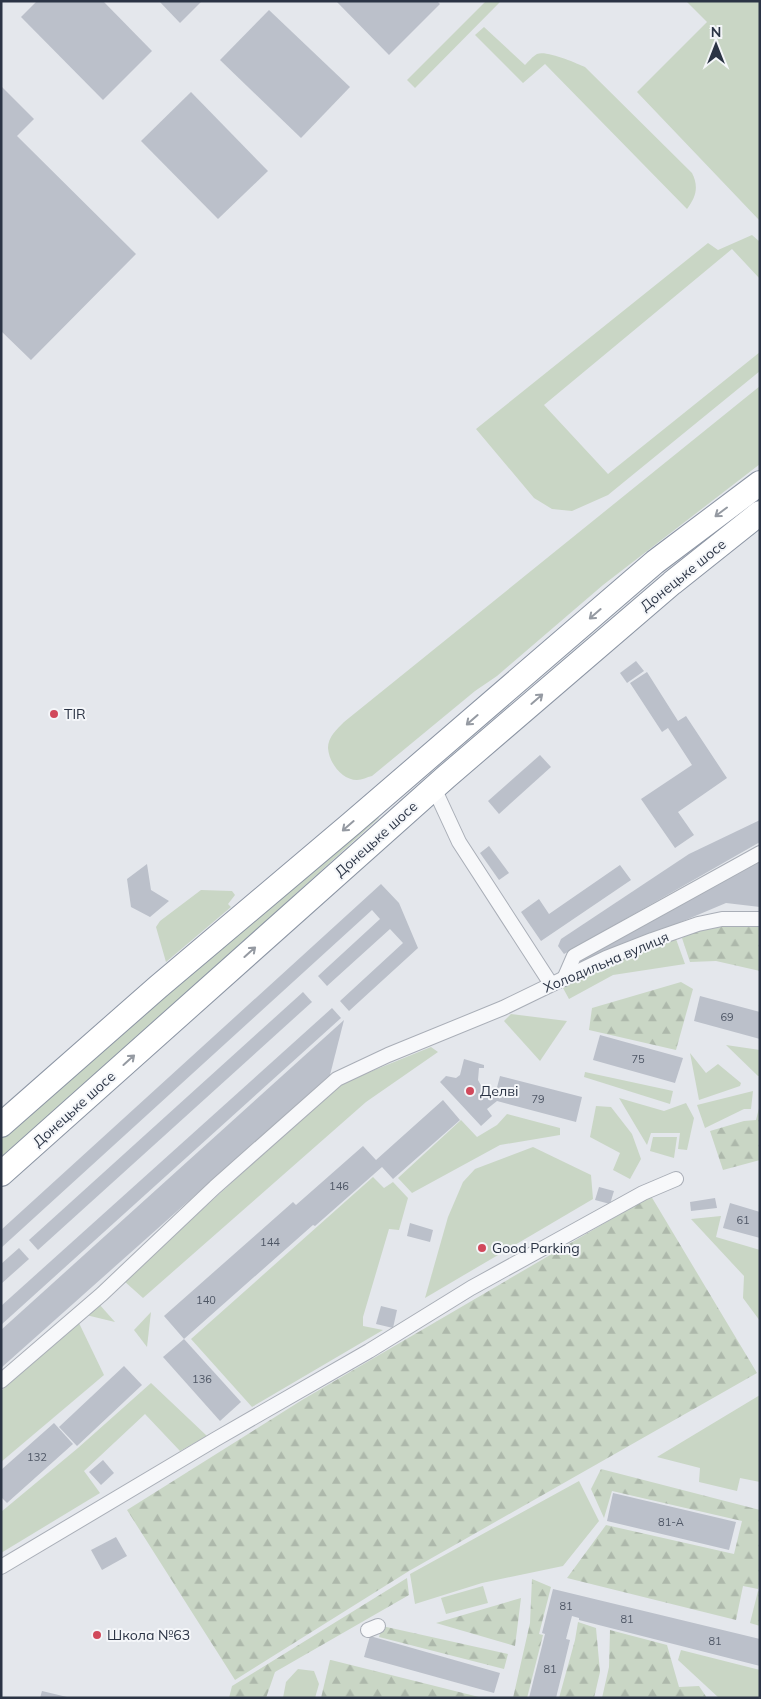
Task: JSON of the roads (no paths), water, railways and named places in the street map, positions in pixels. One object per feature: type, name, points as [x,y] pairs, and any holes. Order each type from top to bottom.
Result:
[{"type":"highway","name":"Донецьке шосе","points":[[1,1124],[158,987],[351,824],[655,562],[760,483]]},
{"type":"highway","name":"Донецьке шосе","points":[[1,1174],[434,788],[664,590],[760,513]]},
{"type":"street","points":[[434,788],[459,842],[557,982],[574,956],[760,853]]},
{"type":"street","name":"Холодильна вулиця","points":[[1,1381],[102,1294],[215,1187],[337,1079],[388,1055],[503,1008],[616,955],[698,924],[722,919],[760,919]]},
{"type":"street","points":[[1,1567],[216,1439],[369,1351],[472,1288],[643,1193],[676,1179]]},
{"type":"place","name":"TIR","points":[[54,714]]},
{"type":"place","name":"Делві","points":[[470,1091]]},
{"type":"place","name":"Good Parking","points":[[482,1248]]},
{"type":"place","name":"Школа №63","points":[[97,1635]]}]
